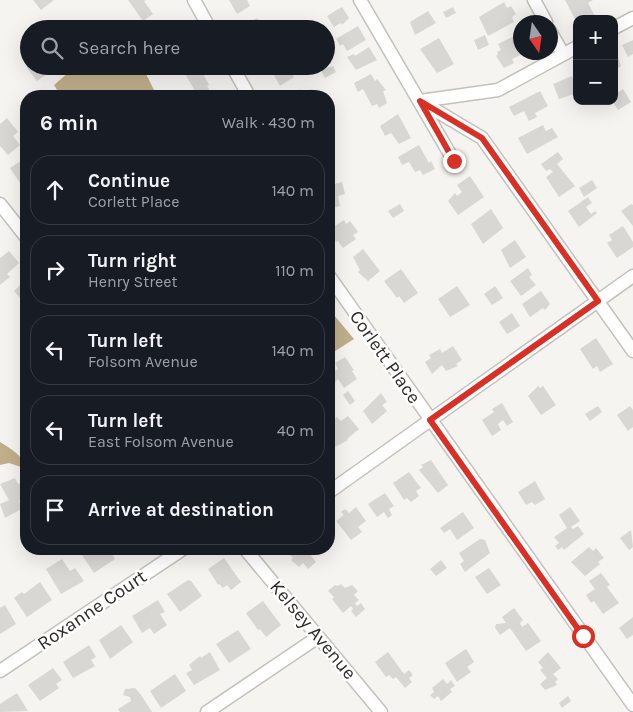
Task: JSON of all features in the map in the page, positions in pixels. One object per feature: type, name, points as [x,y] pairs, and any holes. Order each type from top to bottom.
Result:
[{"type":"street","points":[[194,0],[205,20]]},
{"type":"street","points":[[360,0],[454,161]]},
{"type":"street","points":[[534,0],[542,15]]},
{"type":"street","points":[[618,26],[633,18]]},
{"type":"street","points":[[558,45],[563,54]]},
{"type":"street","points":[[420,101],[498,90],[573,49]]},
{"type":"street","points":[[237,75],[246,90]]},
{"type":"street","points":[[420,101],[482,138],[633,351]]},
{"type":"street","points":[[0,204],[20,229]]},
{"type":"street","points":[[335,488],[633,276]]},
{"type":"street","name":"Corlett Place","points":[[335,285],[633,706]]},
{"type":"street","name":"Roxanne Court","points":[[0,671],[174,555]]},
{"type":"street","name":"Kelsey Avenue","points":[[251,555],[381,712]]},
{"type":"street","points":[[207,712],[318,637]]},
{"type":"shaded area","points":[[66,75],[146,75],[154,90],[57,90],[54,85]]},
{"type":"shaded area","points":[[335,316],[354,339],[335,351]]},
{"type":"shaded area","points":[[0,442],[19,456],[20,467],[9,463],[0,465]]},
{"type":"building","points":[[33,0],[54,0],[41,10]]},
{"type":"building","points":[[128,0],[146,0],[144,1],[153,14],[142,20]]},
{"type":"building","points":[[229,0],[247,0],[250,6],[237,14]]},
{"type":"building","points":[[565,0],[593,0],[588,3],[594,15],[573,15]]},
{"type":"building","points":[[504,2],[507,8],[511,6],[516,14],[512,17],[513,23],[488,36],[479,17]]},
{"type":"building","points":[[342,7],[349,18],[342,25],[341,23],[335,26],[335,20],[330,20],[327,16]]},
{"type":"building","points":[[453,7],[456,13],[446,18],[443,12]]},
{"type":"building","points":[[428,11],[436,23],[415,35],[410,22]]},
{"type":"building","points":[[358,26],[366,40],[347,51],[343,44],[340,46],[336,39]]},
{"type":"building","points":[[485,35],[489,45],[478,50],[474,40]]},
{"type":"building","points":[[513,36],[512,59],[514,63],[504,68],[496,56],[497,52],[501,50],[498,44]]},
{"type":"building","points":[[439,38],[454,64],[437,73],[420,49]]},
{"type":"building","points":[[633,40],[633,54],[628,57],[622,45]]},
{"type":"building","points":[[369,47],[377,60],[356,70],[347,57],[354,54],[355,56]]},
{"type":"building","points":[[371,74],[375,81],[377,79],[386,90],[383,91],[387,103],[379,108],[377,104],[372,106],[363,89],[358,92],[354,83]]},
{"type":"building","points":[[32,75],[45,75],[37,81]]},
{"type":"building","points":[[186,75],[204,75],[209,90],[194,90]]},
{"type":"building","points":[[274,75],[293,75],[294,77],[280,86]]},
{"type":"building","points":[[572,76],[573,94],[559,99],[553,84]]},
{"type":"building","points":[[623,89],[631,102],[618,110],[615,105],[618,105],[618,92]]},
{"type":"building","points":[[540,91],[548,106],[535,113],[537,117],[529,121],[524,111],[514,116],[509,107]]},
{"type":"building","points":[[398,114],[411,138],[399,144],[391,133],[385,136],[380,126]]},
{"type":"building","points":[[7,118],[18,132],[13,136],[20,145],[8,155],[0,146],[0,124]]},
{"type":"building","points":[[543,125],[546,131],[552,128],[558,137],[527,154],[518,138]]},
{"type":"building","points":[[419,145],[429,163],[431,161],[435,169],[423,175],[420,170],[415,172],[409,162],[402,165],[398,157]]},
{"type":"building","points":[[558,152],[563,159],[557,164],[575,186],[559,197],[546,177],[553,172],[550,169],[546,171],[541,164]]},
{"type":"building","points":[[20,161],[20,183],[10,168]]},
{"type":"building","points":[[470,176],[484,197],[458,215],[448,201],[455,193],[457,196],[462,192],[457,185]]},
{"type":"building","points":[[592,180],[597,188],[584,197],[579,188]]},
{"type":"building","points":[[342,182],[345,194],[338,196],[340,206],[335,207],[335,184]]},
{"type":"building","points":[[588,197],[592,203],[586,207],[591,214],[595,211],[597,213],[579,227],[568,211]]},
{"type":"building","points":[[400,204],[404,211],[393,218],[388,211]]},
{"type":"building","points":[[631,204],[633,205],[633,226],[621,211]]},
{"type":"building","points":[[491,209],[503,228],[483,244],[471,224]]},
{"type":"building","points":[[344,220],[346,224],[350,221],[358,232],[353,235],[356,239],[343,248],[335,240],[335,226]]},
{"type":"building","points":[[623,226],[633,242],[633,247],[617,258],[607,243],[612,240],[609,235]]},
{"type":"building","points":[[515,240],[526,257],[510,268],[501,250]]},
{"type":"building","points":[[363,249],[380,271],[368,281],[358,272],[360,270],[353,257]]},
{"type":"building","points":[[9,251],[19,263],[7,274],[10,277],[0,285],[0,258]]},
{"type":"building","points":[[528,268],[532,275],[529,277],[536,285],[521,296],[510,281]]},
{"type":"building","points":[[401,269],[418,293],[404,303],[399,296],[397,298],[384,281]]},
{"type":"building","points":[[20,285],[20,298],[14,291]]},
{"type":"building","points":[[457,286],[470,305],[450,317],[438,299]]},
{"type":"building","points":[[495,286],[503,298],[492,305],[484,294]]},
{"type":"building","points":[[541,291],[550,304],[545,310],[543,308],[530,317],[522,304]]},
{"type":"building","points":[[512,313],[520,326],[507,334],[499,322]]},
{"type":"building","points":[[596,338],[613,364],[600,372],[597,366],[593,369],[580,349]]},
{"type":"building","points":[[453,346],[462,360],[456,364],[458,366],[446,371],[442,365],[432,374],[425,362],[431,358],[429,355],[440,349],[442,353]]},
{"type":"building","points":[[345,357],[354,370],[352,371],[357,379],[344,388],[338,379],[335,382],[335,371],[338,369],[335,363]]},
{"type":"building","points":[[538,386],[540,388],[543,386],[556,405],[541,415],[528,396]]},
{"type":"building","points":[[348,391],[355,401],[350,405],[343,395]]},
{"type":"building","points":[[381,393],[387,402],[382,405],[387,411],[372,424],[363,411]]},
{"type":"building","points":[[502,403],[513,422],[507,426],[503,420],[498,424],[501,430],[492,436],[482,420],[494,412],[492,409]]},
{"type":"building","points":[[598,406],[602,412],[590,421],[585,414]]},
{"type":"building","points":[[630,406],[633,410],[633,427],[628,431],[617,415]]},
{"type":"building","points":[[348,416],[359,429],[348,440],[335,447],[335,419],[337,417],[341,421]]},
{"type":"building","points":[[431,460],[448,485],[438,493],[419,470],[423,467],[421,465]]},
{"type":"building","points":[[409,472],[421,488],[416,491],[419,496],[411,502],[407,498],[404,500],[393,483]]},
{"type":"building","points":[[15,478],[18,484],[20,483],[20,510],[5,518],[0,504],[9,500],[0,484]]},
{"type":"building","points":[[535,481],[545,499],[535,505],[532,502],[526,505],[518,492]]},
{"type":"building","points":[[385,493],[394,506],[389,509],[392,515],[388,518],[384,512],[377,517],[368,504]]},
{"type":"building","points":[[356,507],[366,521],[358,527],[362,532],[351,540],[336,521],[344,515],[341,512],[345,509],[349,513]]},
{"type":"building","points":[[570,507],[580,521],[571,527],[573,529],[578,526],[584,534],[564,550],[562,547],[558,550],[555,546],[559,543],[554,537],[567,528],[559,515]]},
{"type":"building","points":[[463,512],[474,528],[457,540],[450,529],[444,533],[440,528]]},
{"type":"building","points":[[631,530],[633,547],[629,550],[620,538]]},
{"type":"building","points":[[480,539],[485,540],[490,553],[465,572],[460,564],[464,561],[459,553]]},
{"type":"building","points":[[589,547],[593,551],[596,548],[604,558],[598,562],[600,564],[585,576],[571,562]]},
{"type":"building","points":[[82,555],[113,555],[115,559],[94,573]]},
{"type":"building","points":[[290,555],[311,555],[316,562],[308,569],[303,563],[299,567],[291,560],[293,558]]},
{"type":"building","points":[[224,558],[241,582],[231,590],[227,585],[223,588],[218,585],[208,569]]},
{"type":"building","points":[[62,559],[70,571],[75,568],[84,581],[61,594],[46,569]]},
{"type":"building","points":[[441,560],[447,568],[436,576],[430,569]]},
{"type":"building","points":[[489,568],[501,585],[487,594],[475,577]]},
{"type":"building","points":[[601,573],[610,585],[607,587],[619,603],[603,614],[594,601],[591,603],[586,595],[595,589],[589,581]]},
{"type":"building","points":[[188,580],[191,581],[202,596],[180,612],[167,594]]},
{"type":"building","points":[[40,582],[52,600],[27,617],[14,598],[22,592],[24,594]]},
{"type":"building","points":[[341,584],[345,588],[352,585],[358,591],[354,595],[359,600],[355,603],[357,606],[361,603],[365,609],[356,617],[351,611],[353,609],[351,606],[343,613],[332,599],[334,597],[328,591],[335,585]]},
{"type":"building","points":[[158,600],[165,612],[160,614],[167,625],[154,634],[150,628],[142,633],[132,616]]},
{"type":"building","points":[[263,601],[281,625],[266,637],[260,629],[258,630],[246,613]]},
{"type":"building","points":[[5,605],[16,624],[0,634],[0,608]]},
{"type":"building","points":[[514,608],[523,620],[520,623],[522,627],[528,623],[541,641],[526,651],[510,628],[500,635],[495,628],[496,624],[506,623],[502,617]]},
{"type":"building","points":[[633,617],[633,635],[627,639],[619,628]]},
{"type":"building","points":[[121,625],[133,642],[110,659],[99,640]]},
{"type":"building","points":[[238,630],[251,649],[229,663],[216,644]]},
{"type":"building","points":[[89,645],[96,657],[91,660],[95,666],[73,678],[63,662]]},
{"type":"building","points":[[466,649],[474,662],[467,667],[471,672],[457,682],[445,663]]},
{"type":"building","points":[[210,652],[220,670],[194,685],[186,673],[192,670],[189,665],[200,656],[201,658]]},
{"type":"building","points":[[388,652],[404,674],[409,670],[413,675],[409,678],[412,682],[405,688],[396,677],[393,679],[389,675],[386,677],[375,662]]},
{"type":"building","points":[[548,652],[561,668],[553,674],[558,679],[555,682],[557,685],[545,690],[540,684],[547,678],[540,670],[543,668],[538,662]]},
{"type":"building","points":[[53,668],[62,680],[56,684],[59,688],[40,701],[28,685]]},
{"type":"building","points":[[175,674],[186,691],[161,708],[150,691]]},
{"type":"building","points":[[443,679],[447,684],[451,680],[455,686],[450,689],[452,692],[441,701],[438,696],[434,699],[430,695],[434,692],[432,688]]},
{"type":"building","points":[[135,688],[152,712],[120,712],[118,709],[131,701],[130,697],[123,695],[125,689]]},
{"type":"building","points":[[17,693],[28,711],[0,712],[0,704]]},
{"type":"building","points":[[568,696],[571,701],[562,708],[559,703]]},
{"type":"route","points":[[454,161],[420,101],[482,138],[598,301],[430,420],[583,636]]}]
